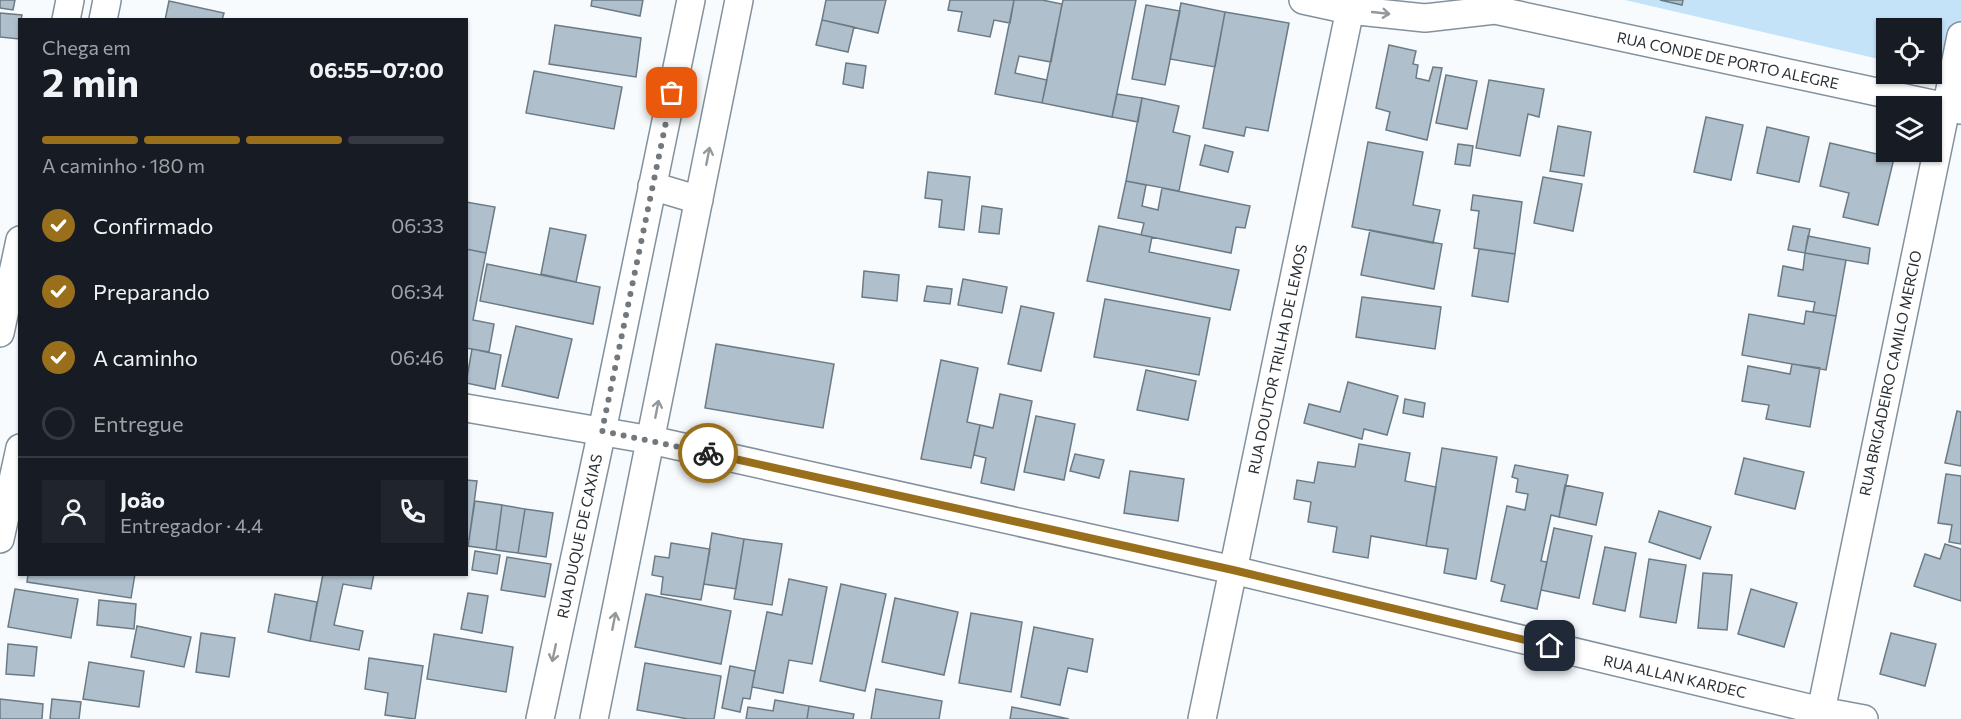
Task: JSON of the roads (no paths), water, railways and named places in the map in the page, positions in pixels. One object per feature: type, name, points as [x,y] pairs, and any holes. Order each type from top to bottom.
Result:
[{"type":"street","points":[[66,18],[70,0]]},
{"type":"street","points":[[103,18],[106,0]]},
{"type":"street","name":"RUA DUQUE DE CAXIAS","points":[[540,719],[691,0]]},
{"type":"street","points":[[594,719],[739,0]]},
{"type":"street","name":"RUA CONDE DE PORTO ALEGRE","points":[[1303,0],[1350,5],[1425,18],[1487,5],[1953,109]]},
{"type":"street","name":"RUA DOUTOR TRILHA DE LEMOS","points":[[1202,719],[1350,5]]},
{"type":"street","name":"RUA BRIGADEIRO CAMILO MERCIO","points":[[1821,711],[1953,109],[1961,36]]},
{"type":"street","points":[[652,186],[699,200]]},
{"type":"street","points":[[18,249],[0,330],[18,332]]},
{"type":"street","name":"RUA ALLAN KARDEC","points":[[468,408],[651,440],[1233,570],[1821,711],[1864,719]]},
{"type":"street","points":[[0,539],[18,457]]}]
